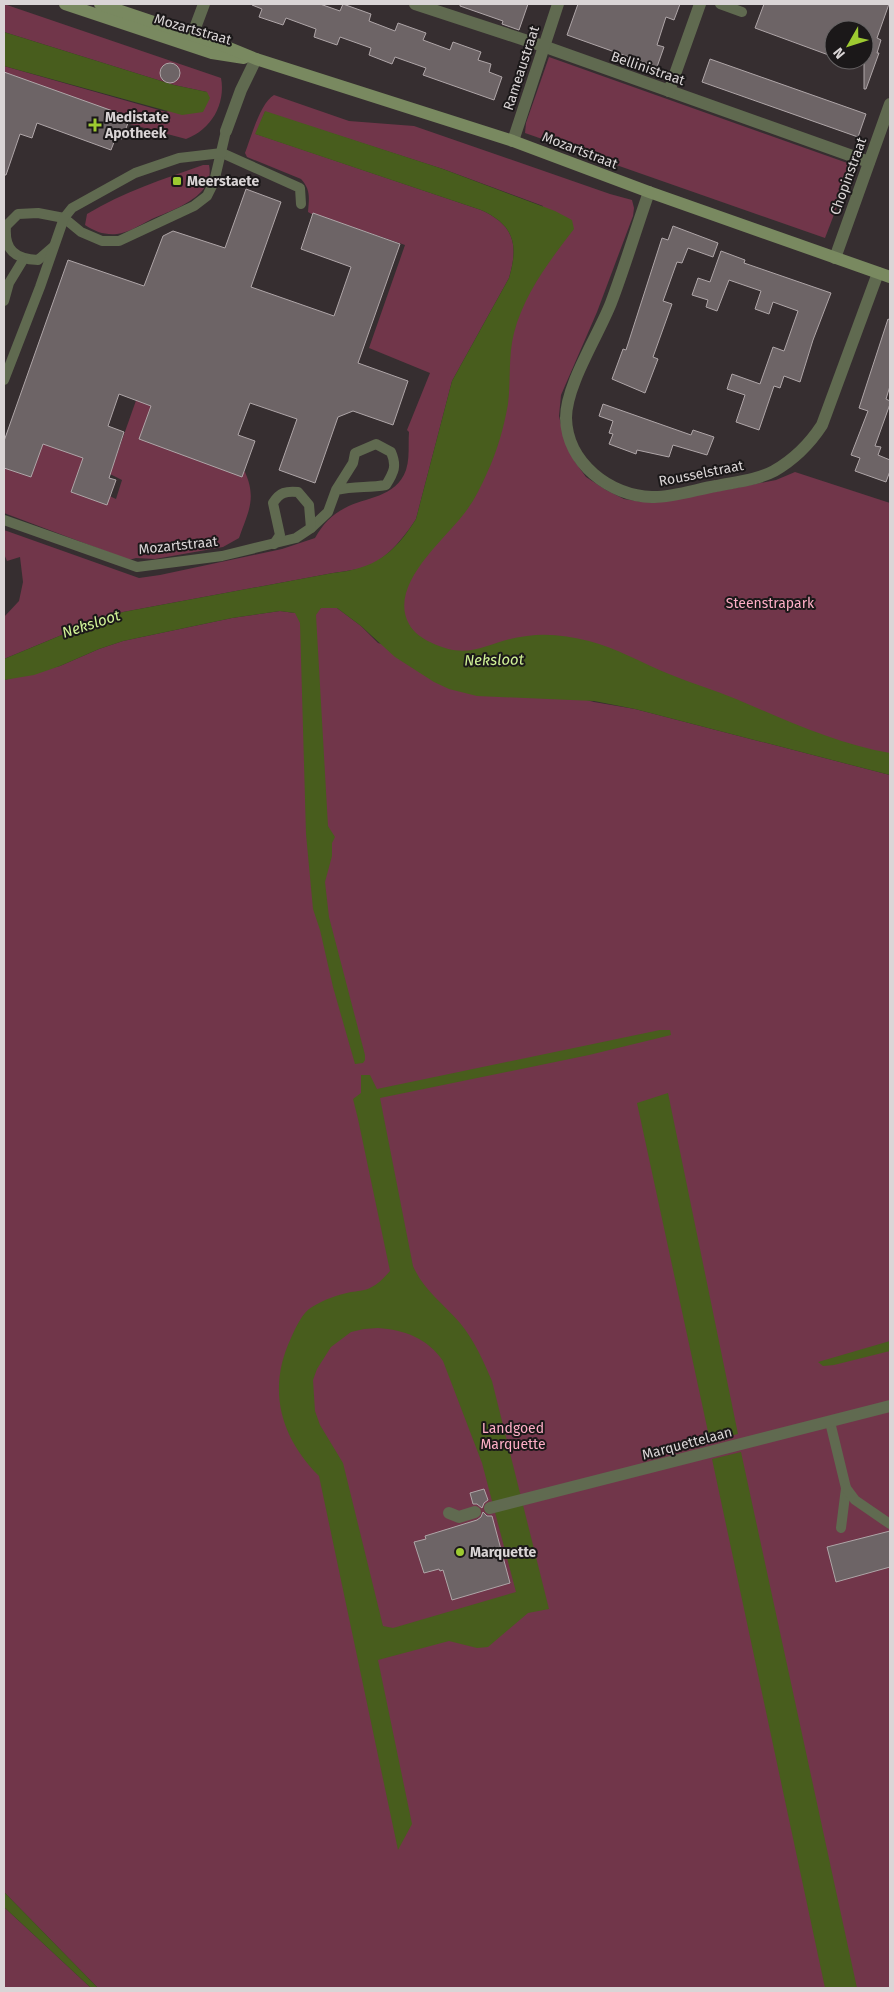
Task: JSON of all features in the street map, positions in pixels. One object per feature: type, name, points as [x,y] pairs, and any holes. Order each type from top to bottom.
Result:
[{"type":"main road","name":"Mozartstraat","points":[[65,4],[190,41]]},
{"type":"main road","name":"Mozartstraat","points":[[100,4],[190,41],[220,56],[256,58],[513,141],[649,192],[884,275]]},
{"type":"street","points":[[190,41],[204,4]]},
{"type":"street","name":"Bellinistraat","points":[[416,4],[543,46],[870,162]]},
{"type":"street","name":"Rameaustraat","points":[[513,141],[558,4]]},
{"type":"street","points":[[669,91],[700,4]]},
{"type":"street","points":[[226,131],[256,58]]},
{"type":"street","name":"Chopinstraat","points":[[835,258],[870,162],[886,130],[890,104]]},
{"type":"street","name":"Rousselstraat","points":[[649,192],[610,303],[567,402],[566,420],[574,450],[587,469],[600,480],[617,490],[633,495],[654,498],[751,479],[772,472],[792,460],[809,445],[822,424],[884,275]]},
{"type":"street","name":"Marquettelaan","points":[[491,1508],[890,1406]]},
{"type":"street","points":[[449,1513],[459,1517],[475,1512]]},
{"type":"lane","points":[[720,4],[742,12]]},
{"type":"lane","points":[[53,247],[38,260],[23,260],[10,250],[5,237],[6,226],[18,214],[38,213],[64,218],[81,232],[102,241],[119,241],[194,206],[207,196],[214,182],[226,131]]},
{"type":"lane","points":[[4,380],[64,218],[72,208],[135,173],[179,158],[222,153],[300,188],[301,204]]},
{"type":"lane","points":[[4,300],[9,283],[23,260]]},
{"type":"lane","name":"Mozartstraat","points":[[4,520],[137,566],[222,556],[296,538],[311,528],[328,512],[336,490],[353,463],[355,453],[376,444],[391,452],[395,471],[386,484],[370,488],[355,486],[336,490]]},
{"type":"lane","points":[[274,544],[280,535],[273,503],[279,494],[287,491],[298,492],[309,505],[311,528]]},
{"type":"lane","points":[[830,1422],[846,1488],[841,1528]]},
{"type":"lane","points":[[846,1488],[855,1500],[890,1524]]},
{"type":"green space","points":[[4,4],[221,78],[221,97],[215,115],[203,129],[186,139],[126,123],[128,118],[4,74],[4,66],[166,112],[207,92],[174,85],[4,32]]},
{"type":"green space","points":[[549,57],[853,165],[825,238],[525,133],[526,123]]},
{"type":"green space","name":"Steenstrapark","points":[[274,95],[349,121],[414,126],[632,200],[633,216],[597,312],[561,395],[559,416],[563,433],[575,462],[586,477],[606,490],[624,499],[643,502],[776,480],[795,472],[890,503],[890,766],[583,669],[462,676],[369,598],[412,545],[543,206],[443,169],[265,112],[256,134],[481,210],[501,222],[511,237],[513,255],[509,278],[452,381],[416,519],[389,552],[368,566],[123,612],[93,622],[4,659],[4,617],[19,601],[23,582],[20,557],[7,561],[4,554],[4,530],[139,578],[160,575],[282,549],[315,538],[331,517],[353,504],[388,491],[401,479],[406,470],[409,451],[409,432],[407,430],[430,373],[369,348],[405,245],[320,216],[319,218],[308,212],[308,191],[301,179],[247,157],[245,153],[256,121],[264,105]]},
{"type":"green space","points":[[203,165],[209,165],[209,176],[206,186],[199,194],[180,207],[121,233],[104,233],[85,225],[87,214],[101,206],[144,186]]},
{"type":"green space","points":[[150,361],[227,466],[245,472],[249,482],[251,498],[239,538],[223,547],[155,559],[136,558],[129,560],[4,513],[4,465],[29,474],[41,436],[91,453],[96,490],[116,499],[122,480],[110,474]]},
{"type":"green space","name":"Landgoed Marquette","points":[[321,608],[337,608],[361,626],[378,643],[594,702],[635,709],[890,775],[890,1988],[98,1988],[4,1892],[4,680],[60,666],[123,641],[232,618],[280,611],[295,613]]},
{"type":"green space","points":[[4,1907],[91,1988],[4,1988]]},
{"type":"water","points":[[4,32],[174,85],[207,92],[210,98],[203,112],[182,115],[4,66]]},
{"type":"water","name":"Neksloot","points":[[265,111],[443,169],[555,211],[572,220],[574,229],[539,278],[518,319],[511,351],[508,404],[500,439],[491,465],[470,505],[431,551],[411,580],[404,610],[411,627],[421,637],[430,642],[457,650],[469,650],[513,638],[535,635],[558,636],[589,641],[811,730],[850,744],[890,753],[890,775],[635,709],[594,701],[477,696],[449,689],[434,682],[395,657],[361,626],[337,608],[321,608],[316,615],[328,826],[335,837],[332,843],[332,856],[325,882],[329,917],[365,1055],[363,1063],[355,1064],[313,909],[306,834],[300,623],[295,613],[280,611],[232,618],[123,641],[34,675],[4,680],[4,659],[93,622],[123,612],[360,568],[382,558],[400,542],[416,519],[452,381],[509,278],[513,255],[511,237],[501,222],[481,210],[255,134]]},
{"type":"water","points":[[660,1030],[670,1030],[671,1035],[589,1055],[380,1098],[413,1266],[428,1290],[454,1316],[470,1336],[492,1381],[549,1609],[528,1613],[488,1647],[477,1648],[449,1641],[378,1660],[412,1824],[398,1850],[319,1476],[295,1445],[287,1429],[281,1412],[279,1394],[284,1357],[295,1329],[305,1313],[312,1307],[331,1298],[370,1288],[381,1281],[390,1271],[353,1099],[361,1093],[361,1075],[370,1075],[377,1089]],"holes":[[[378,1328],[406,1333],[423,1341],[443,1361],[482,1463],[516,1592],[393,1628],[383,1626],[343,1463],[320,1425],[315,1411],[313,1380],[317,1369],[331,1347],[351,1332]]]},
{"type":"water","points":[[668,1093],[738,1434],[710,1441],[637,1103]]},
{"type":"water","points":[[890,1341],[890,1351],[834,1365],[823,1366],[818,1362]]},
{"type":"water","points":[[741,1452],[857,1988],[825,1988],[712,1459]]},
{"type":"water","points":[[4,1892],[98,1988],[91,1988],[4,1907]]},
{"type":"building","points":[[253,4],[320,4],[340,11],[343,4],[371,14],[369,21],[395,31],[398,23],[426,33],[423,40],[450,50],[453,42],[481,52],[478,60],[491,64],[489,72],[502,77],[494,100],[423,75],[426,68],[395,57],[392,64],[369,55],[371,48],[340,37],[337,45],[314,37],[316,29],[286,18],[283,25],[259,17],[262,9]]},
{"type":"building","points":[[460,4],[528,4],[519,30],[502,24],[503,21],[460,6]]},
{"type":"building","points":[[578,4],[680,4],[674,20],[666,17],[657,45],[664,47],[657,67],[567,35]]},
{"type":"building","points":[[764,4],[889,4],[877,38],[881,40],[874,67],[874,20],[824,20],[824,53],[755,28]]},
{"type":"building","points":[[710,59],[866,114],[858,137],[702,82]]},
{"type":"building","points":[[170,63],[177,66],[180,73],[177,80],[170,83],[163,80],[160,73],[163,66]]},
{"type":"building","points":[[864,70],[873,70],[866,89],[864,89]]},
{"type":"building","points":[[4,72],[124,115],[122,121],[128,123],[122,139],[116,137],[111,150],[37,123],[32,138],[20,134],[6,175],[4,175]]},
{"type":"building","points":[[246,189],[281,202],[251,287],[334,316],[351,267],[301,249],[313,213],[400,244],[358,363],[408,381],[393,425],[353,411],[338,417],[315,483],[279,470],[297,419],[250,403],[238,435],[255,441],[242,477],[139,439],[151,406],[119,394],[108,426],[124,432],[109,478],[116,480],[107,505],[71,492],[83,458],[43,444],[31,477],[4,468],[4,441],[68,260],[144,286],[163,236],[173,231],[225,248]]},
{"type":"building","points":[[673,226],[718,243],[713,257],[688,248],[682,263],[677,262],[663,301],[672,304],[653,357],[658,359],[645,393],[612,379],[623,349],[626,350],[662,238],[668,240]]},
{"type":"building","points":[[721,251],[745,260],[744,263],[831,293],[813,340],[800,382],[784,376],[780,388],[774,386],[759,430],[736,422],[745,395],[727,389],[732,374],[760,384],[773,347],[784,351],[798,311],[773,302],[769,314],[755,309],[761,291],[729,280],[717,311],[706,307],[708,300],[692,295],[698,278],[710,282]]},
{"type":"building","points":[[888,319],[890,320],[890,386],[886,399],[890,401],[890,404],[875,446],[881,447],[878,455],[890,460],[890,471],[886,482],[855,471],[860,458],[851,455],[868,411],[859,408]]},
{"type":"building","points":[[603,404],[691,435],[693,430],[714,437],[707,455],[673,445],[669,457],[637,450],[636,454],[609,444],[613,434],[609,433],[613,421],[599,416]]},
{"type":"building","points":[[484,1489],[488,1500],[482,1508],[477,1504],[473,1504],[470,1493]]},
{"type":"building","name":"Marquette","points":[[483,1512],[487,1516],[492,1516],[510,1583],[452,1600],[443,1570],[440,1571],[439,1569],[424,1573],[414,1542],[426,1539],[425,1536],[477,1520]]},
{"type":"building","points":[[890,1531],[890,1567],[836,1582],[827,1547]]},
{"type":"place","name":"Medistate Apotheek","points":[[95,125]]},
{"type":"place","name":"Meerstaete","points":[[177,181]]},
{"type":"place","name":"Marquette","points":[[460,1552]]}]
